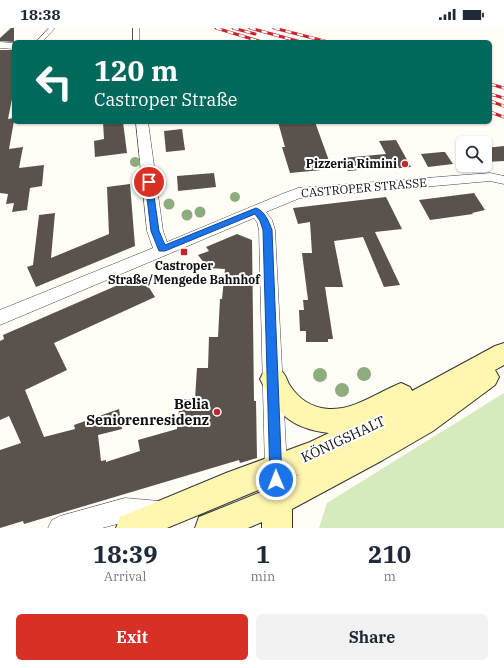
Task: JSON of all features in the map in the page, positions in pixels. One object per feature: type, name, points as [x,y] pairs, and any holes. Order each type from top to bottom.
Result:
[{"type":"main road","points":[[273,378],[289,404],[300,412],[315,419],[330,422],[345,420],[440,377],[504,354]]},
{"type":"main road","name":"KÖNIGSHALT","points":[[132,528],[318,453],[388,418],[504,354]]},
{"type":"main road","name":"KÖNIGSHALT","points":[[210,528],[277,515],[373,451],[423,422],[487,376],[504,354]]},
{"type":"main road","points":[[276,469],[277,515]]},
{"type":"street","points":[[0,45],[12,46]]},
{"type":"street","points":[[142,124],[155,231],[162,249]]},
{"type":"street","name":"CASTROPER STRASSE","points":[[0,318],[287,197],[298,194],[497,179]]},
{"type":"street","points":[[256,211],[264,220],[267,230],[276,469]]},
{"type":"street","points":[[60,528],[125,510],[165,514]]},
{"type":"lane","points":[[41,40],[52,28]]},
{"type":"lane","points":[[136,28],[136,40]]},
{"type":"green space","points":[[504,393],[504,528],[319,528],[327,503]]},
{"type":"building","points":[[11,28],[14,28],[14,40],[12,40],[12,42],[0,41],[0,38]]},
{"type":"building","points":[[0,50],[12,50],[12,99],[8,119],[12,118],[12,124],[13,124],[9,149],[23,147],[19,168],[44,165],[42,186],[30,188],[27,210],[12,212],[14,203],[6,204],[8,194],[0,193]]},
{"type":"building","points":[[103,124],[123,124],[127,153],[95,157],[94,141],[104,139]]},
{"type":"building","points":[[279,124],[316,124],[332,169],[290,173],[282,147],[285,147]]},
{"type":"building","points":[[182,129],[185,150],[166,152],[164,131]]},
{"type":"building","points":[[396,140],[411,167],[391,169],[390,167],[348,171],[342,158],[386,154],[379,141]]},
{"type":"building","points":[[504,146],[504,161],[492,162],[492,147]]},
{"type":"building","points":[[445,152],[453,164],[428,167],[421,154]]},
{"type":"building","points":[[214,173],[216,187],[178,191],[177,176]]},
{"type":"building","points":[[130,184],[135,246],[36,287],[27,267],[33,265],[39,215],[55,213],[51,258],[109,234],[107,187]]},
{"type":"building","points":[[474,193],[485,210],[472,213],[473,214],[430,220],[419,200]]},
{"type":"building","points":[[386,197],[402,229],[375,232],[400,285],[384,287],[363,237],[334,241],[343,287],[325,287],[333,339],[328,339],[328,342],[306,342],[306,331],[300,331],[299,310],[304,310],[303,300],[308,300],[302,253],[312,253],[310,222],[298,224],[293,208]]},
{"type":"building","points":[[237,234],[252,240],[254,401],[256,401],[257,458],[240,463],[239,460],[24,524],[23,521],[0,528],[0,450],[21,443],[9,416],[0,420],[0,341],[4,339],[3,335],[141,275],[155,297],[54,343],[67,370],[25,390],[44,437],[75,429],[74,425],[119,409],[122,429],[98,435],[101,461],[106,460],[106,462],[140,451],[138,440],[177,429],[180,399],[195,399],[197,368],[208,368],[209,337],[218,337],[220,299],[222,299],[225,269],[208,268],[198,255],[209,251],[206,247]]},
{"type":"railway","points":[[216,28],[255,40]]},
{"type":"railway","points":[[233,28],[255,34]]},
{"type":"railway","points":[[250,28],[294,40]]},
{"type":"railway","points":[[274,28],[320,40]]},
{"type":"railway","points":[[492,85],[504,88]]},
{"type":"railway","points":[[492,95],[504,98]]},
{"type":"railway","points":[[492,102],[504,106]]},
{"type":"railway","points":[[492,113],[504,117]]},
{"type":"place","name":"Pizzeria Rimini","points":[[405,164]]},
{"type":"place","name":"Castroper Straße/Mengede Bahnhof","points":[[184,252]]},
{"type":"place","name":"Belia Seniorenresidenz","points":[[217,412]]},
{"type":"route","points":[[149,182],[155,231],[162,249],[256,211],[264,220],[267,230],[276,480]]}]
